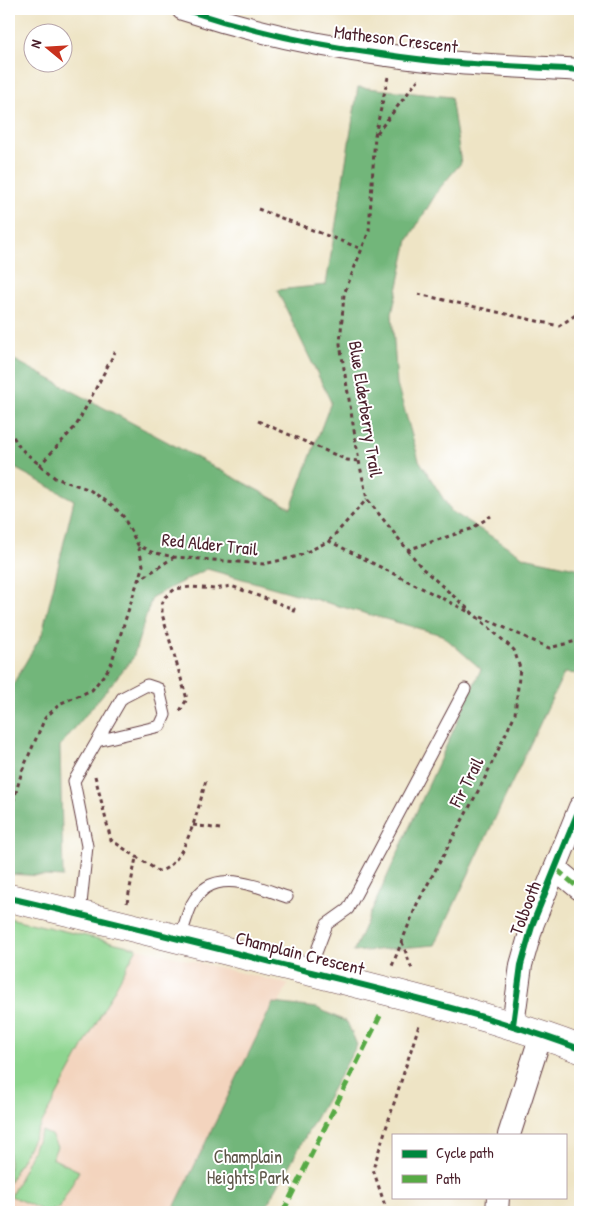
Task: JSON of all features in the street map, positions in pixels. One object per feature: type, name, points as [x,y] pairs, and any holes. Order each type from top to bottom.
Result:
[{"type":"street","name":"Matheson Crescent","points":[[183,9],[228,24],[291,39],[388,56],[580,70]]},
{"type":"street","name":"Tolbooth","points":[[513,1025],[521,965],[533,923],[580,807]]},
{"type":"street","points":[[556,869],[580,889]]},
{"type":"street","name":"Champlain Crescent","points":[[9,898],[180,938],[309,972],[420,998],[513,1025],[580,1049]]},
{"type":"street","points":[[509,1134],[541,1034]]},
{"type":"street","points":[[497,1212],[498,1198]]},
{"type":"lane","points":[[80,914],[87,846],[74,781],[97,741],[122,698],[147,685],[159,688],[165,715],[160,726],[97,741]]},
{"type":"lane","points":[[309,972],[327,924],[348,909],[464,688]]},
{"type":"lane","points":[[180,938],[192,904],[204,887],[225,880],[246,883],[287,896]]},
{"type":"path","points":[[375,135],[418,80]]},
{"type":"path","points":[[258,209],[362,249]]},
{"type":"path","points":[[418,294],[559,326],[580,312]]},
{"type":"path","points":[[39,466],[76,426],[115,352]]},
{"type":"path","points":[[258,421],[347,460],[358,461]]},
{"type":"path","points":[[367,499],[329,541],[477,616],[549,648],[580,640]]},
{"type":"path","points":[[407,550],[471,529],[491,516]]},
{"type":"path","points":[[9,817],[22,771],[45,718],[61,703],[92,690],[110,667],[143,564],[138,545]]},
{"type":"path","points":[[138,581],[174,557]]},
{"type":"path","points":[[193,826],[220,830]]},
{"type":"path","points":[[127,904],[136,858]]},
{"type":"path","points":[[402,942],[413,972]]},
{"type":"path","points":[[387,1212],[373,1169],[419,1026]]},
{"type":"shaded area","points":[[137,948],[288,984],[179,1212],[16,1212],[9,1209],[9,1183]]},
{"type":"green space","points":[[358,87],[451,97],[461,163],[439,189],[408,240],[392,314],[397,384],[419,460],[451,511],[524,557],[580,569],[580,674],[564,673],[435,945],[353,952],[481,669],[442,635],[207,569],[152,597],[133,658],[60,746],[63,877],[9,874],[9,691],[42,634],[74,500],[9,465],[9,357],[291,508],[331,402],[277,290],[326,285]]},
{"type":"green space","points":[[9,918],[137,948],[9,1183]]},
{"type":"green space","name":"Champlain Heights Park","points":[[273,1003],[317,1008],[347,1022],[357,1045],[263,1212],[172,1212]]},
{"type":"green space","points":[[42,1131],[51,1135],[57,1147],[52,1158],[79,1171],[59,1208],[46,1212],[11,1196]]},
{"type":"marked path","points":[[556,869],[580,889]]},
{"type":"marked path","points":[[283,1212],[380,1016]]},
{"type":"cycle path","points":[[183,9],[259,31],[361,51],[459,63],[580,70]]},
{"type":"cycle path","points":[[513,1025],[521,965],[533,923],[580,807]]},
{"type":"cycle path","points":[[9,898],[413,998],[514,1026],[580,1049]]}]
